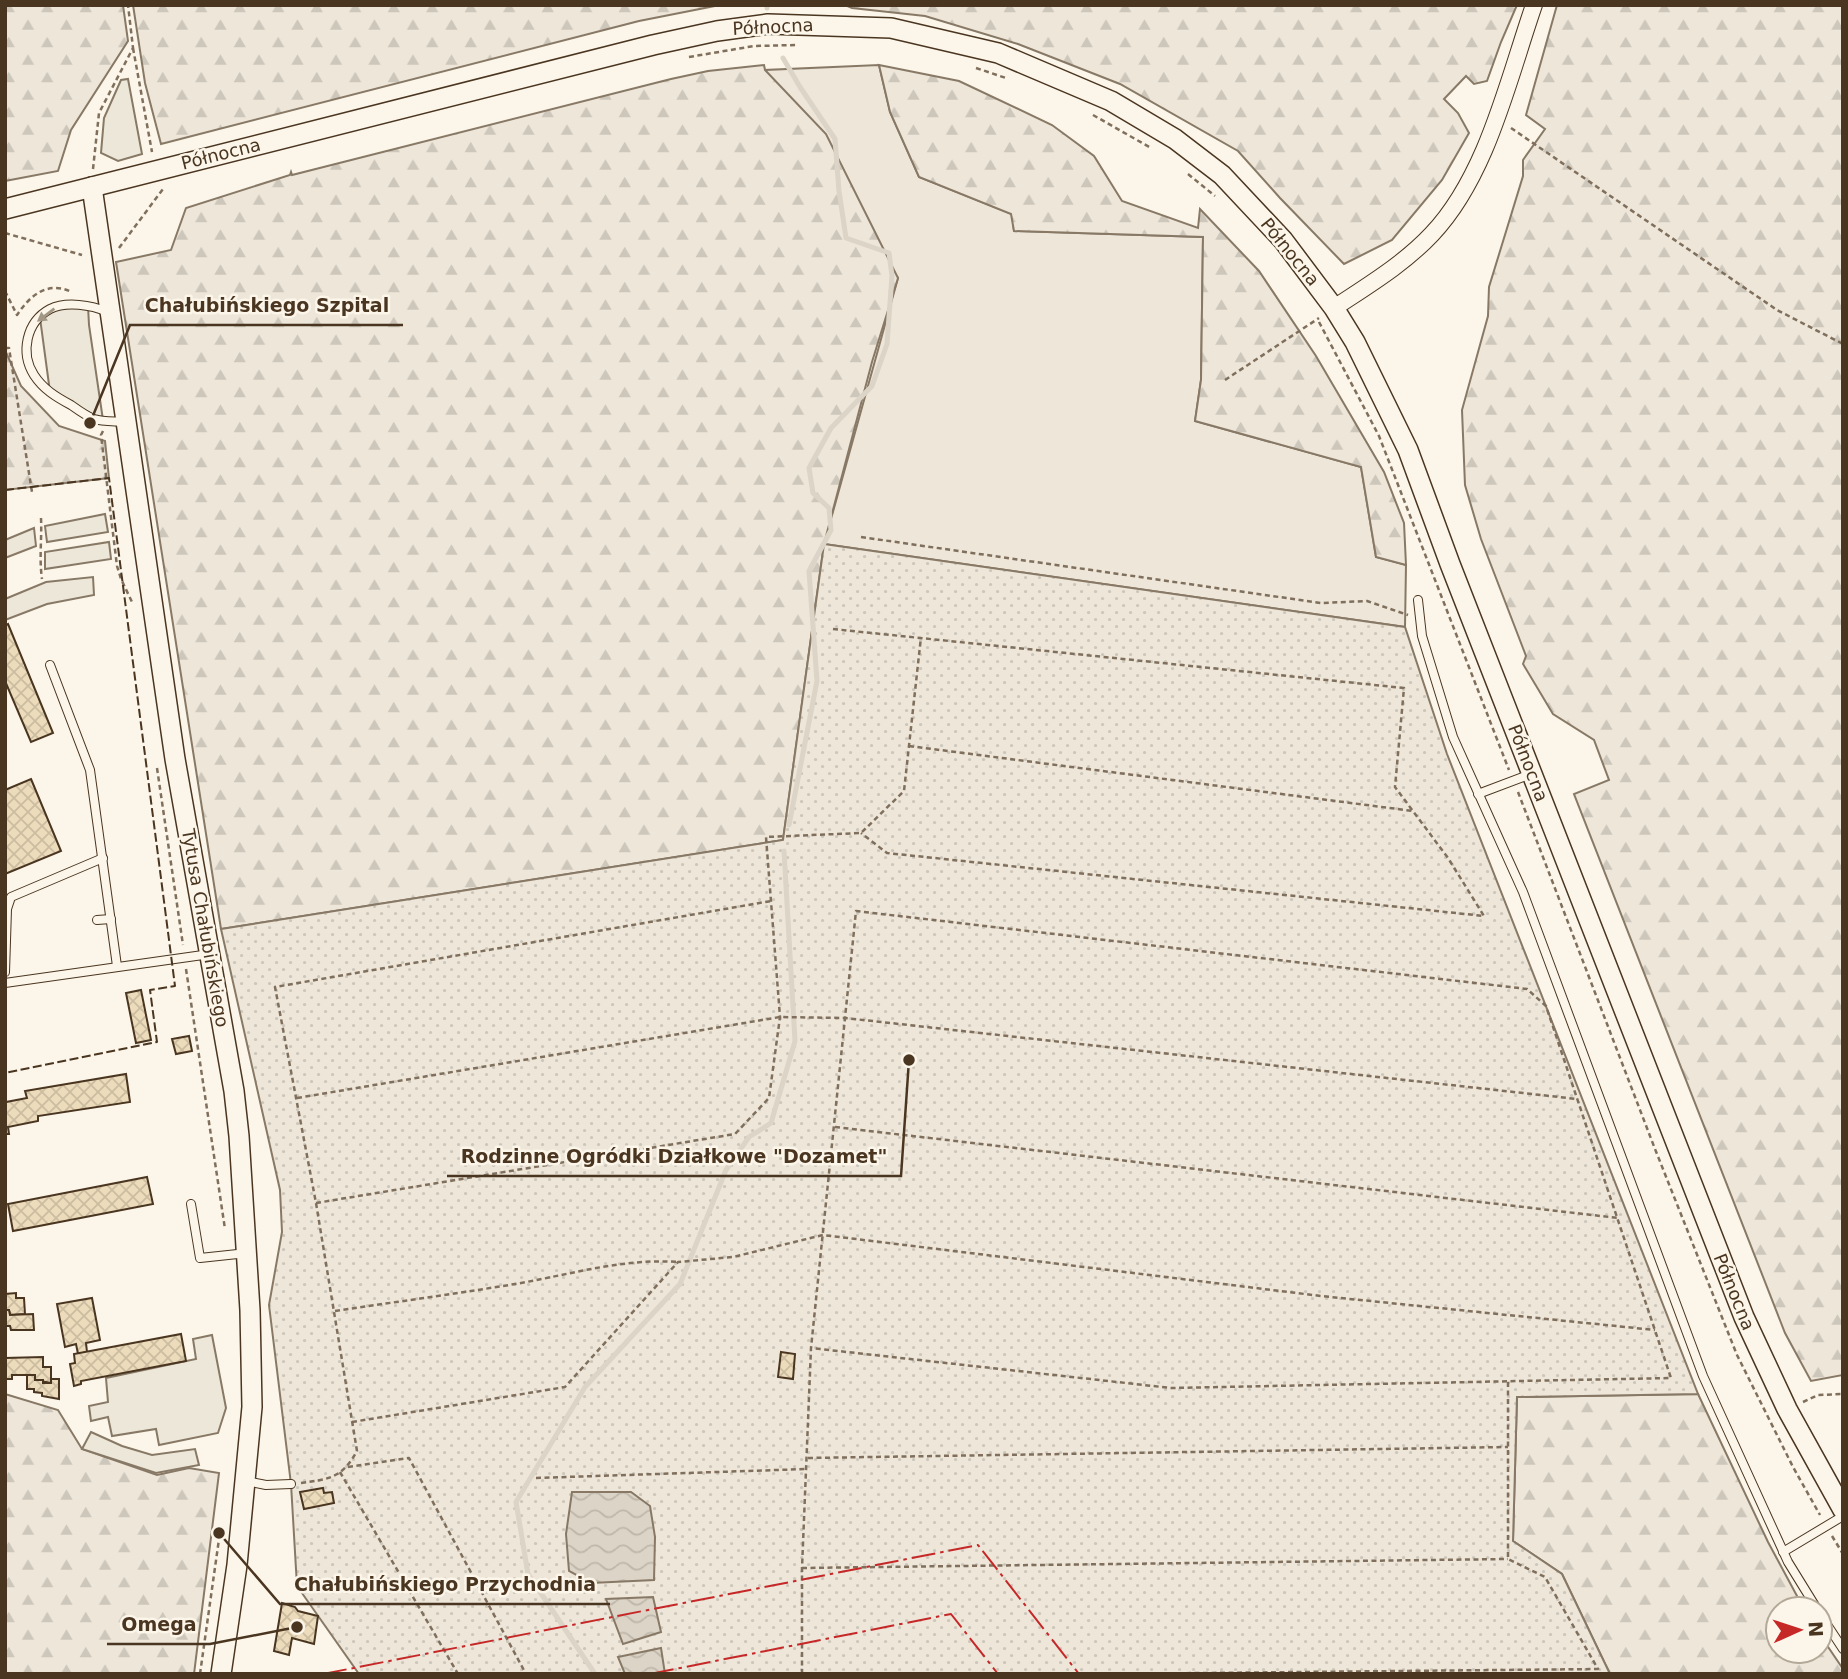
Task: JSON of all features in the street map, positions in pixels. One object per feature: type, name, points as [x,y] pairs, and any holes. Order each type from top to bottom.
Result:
[{"type":"street","points":[[1326,314],[1389,271],[1431,235],[1465,190],[1491,134],[1534,5]]},
{"type":"street","name":"Północna","points":[[5,209],[717,31],[768,24],[891,27],[998,52],[1111,101],[1175,139],[1222,174],[1283,240],[1326,314],[1355,342],[1408,450],[1744,1317],[1787,1409],[1843,1510]]},
{"type":"street","name":"Tytusa Chałubińskiego","points":[[92,187],[175,759],[234,1091],[247,1253],[252,1396],[237,1564],[221,1674]]},
{"type":"lane","points":[[110,313],[88,306],[62,305],[49,310],[29,332],[27,354],[32,372],[45,389],[56,397],[94,419],[127,423]]},
{"type":"lane","points":[[1418,600],[1422,636],[1453,737],[1523,892],[1703,1376],[1783,1552],[1809,1595]]},
{"type":"lane","points":[[50,665],[90,770],[117,966]]},
{"type":"lane","points":[[1478,794],[1532,774]]},
{"type":"lane","points":[[5,972],[7,909],[11,897],[103,858]]},
{"type":"lane","points":[[96,920],[111,919]]},
{"type":"lane","points":[[5,983],[210,954]]},
{"type":"lane","points":[[191,1204],[201,1258],[247,1253]]},
{"type":"lane","points":[[246,1481],[266,1485],[291,1484]]},
{"type":"lane","points":[[1783,1552],[1843,1516]]},
{"type":"path","points":[[128,5],[145,118]]},
{"type":"path","points":[[687,58],[754,46],[802,45]]},
{"type":"path","points":[[92,187],[99,113],[133,48]]},
{"type":"path","points":[[975,68],[1011,79]]},
{"type":"path","points":[[1082,110],[1157,151]]},
{"type":"path","points":[[1496,118],[1777,310],[1843,344]]},
{"type":"path","points":[[1188,174],[1219,199]]},
{"type":"path","points":[[5,233],[85,256],[119,249],[162,190],[175,186]]},
{"type":"path","points":[[5,291],[17,315],[45,289],[60,286],[76,293]]},
{"type":"path","points":[[1225,380],[1326,314],[1338,354]]},
{"type":"path","points":[[5,348],[9,348],[14,369],[32,492]]},
{"type":"path","points":[[41,518],[42,545],[38,557],[42,579]]},
{"type":"path","points":[[861,537],[1321,603],[1367,601],[1393,608],[1420,620]]},
{"type":"path","points":[[316,1203],[735,1134],[769,1098],[780,1017],[766,837],[862,833],[887,853],[1484,916],[1448,858],[1395,787],[1404,688],[833,628]]},
{"type":"path","points":[[862,833],[904,791],[921,638]]},
{"type":"path","points":[[909,746],[1413,811]]},
{"type":"path","points":[[348,1467],[356,1451],[352,1422],[316,1203],[275,987],[771,901]]},
{"type":"path","points":[[802,1674],[802,1568],[811,1348],[856,911],[1527,989],[1546,1006],[1671,1378],[1171,1388],[811,1348]]},
{"type":"path","points":[[297,1098],[780,1017],[804,1016],[845,1018],[1578,1099]]},
{"type":"path","points":[[834,1127],[1618,1218]]},
{"type":"path","points":[[334,1311],[517,1283],[624,1263],[704,1260],[764,1251],[823,1235],[1321,1296],[1655,1331]]},
{"type":"path","points":[[352,1422],[565,1387],[680,1262]]},
{"type":"path","points":[[1508,1381],[1508,1559]]},
{"type":"path","points":[[1787,1409],[1818,1395],[1843,1394]]},
{"type":"path","points":[[807,1458],[1508,1447]]},
{"type":"path","points":[[291,1484],[329,1479],[348,1467],[409,1458],[526,1674]]},
{"type":"path","points":[[536,1478],[807,1469]]},
{"type":"path","points":[[340,1472],[458,1674]]},
{"type":"path","points":[[802,1568],[1508,1559],[1545,1577],[1599,1672],[1101,1674]]},
{"type":"green space","points":[[5,5],[123,5],[128,41],[71,130],[58,171],[5,181]]},
{"type":"green space","points":[[133,5],[720,5],[639,21],[161,144],[145,83]]},
{"type":"green space","points":[[845,5],[1517,5],[1487,81],[1474,84],[1466,76],[1444,99],[1458,113],[1469,133],[1442,180],[1392,240],[1344,264],[1238,151],[1120,84],[1018,44],[925,16]]},
{"type":"green space","points":[[1557,5],[1843,5],[1843,1375],[1811,1381],[1785,1333],[1574,794],[1609,780],[1594,740],[1553,714],[1523,664],[1526,656],[1481,539],[1465,485],[1462,410],[1488,316],[1489,287],[1523,176],[1523,160],[1545,129],[1526,115]]},
{"type":"green space","points":[[764,65],[765,70],[826,134],[898,278],[872,362],[824,544],[783,840],[221,929],[116,262],[171,250],[186,208],[290,175],[291,172],[292,175],[671,79],[708,71]]},
{"type":"green space","points":[[879,65],[890,112],[919,177],[1012,214],[1014,231],[1203,237],[1201,380],[1195,421],[1361,467],[1376,557],[1406,565],[1405,627],[824,544],[898,278],[765,70]]},
{"type":"green space","points":[[879,65],[959,81],[1052,125],[1094,156],[1122,201],[1198,228],[1200,209],[1259,271],[1316,356],[1384,472],[1404,523],[1406,565],[1376,557],[1361,467],[1195,421],[1201,380],[1203,237],[1014,231],[1011,214],[919,177],[890,112]]},
{"type":"green space","points":[[5,350],[21,386],[59,426],[105,441],[109,478],[5,490]]},
{"type":"green space","points":[[824,544],[1405,627],[1447,754],[1698,1394],[1517,1397],[1513,1541],[1562,1574],[1610,1674],[359,1674],[297,1586],[291,1484],[269,1305],[282,1232],[280,1190],[221,929],[783,840]]},
{"type":"green space","points":[[5,1394],[58,1410],[82,1449],[157,1475],[189,1468],[219,1473],[194,1674],[5,1674]]},
{"type":"green space","points":[[1698,1394],[1768,1542],[1796,1595],[1764,1595],[1764,1665],[1834,1665],[1834,1656],[1843,1669],[1843,1674],[1610,1674],[1562,1574],[1513,1541],[1517,1397]]},
{"type":"shaded area","points":[[128,79],[142,154],[118,161],[101,153],[104,118],[121,80]]},
{"type":"shaded area","points":[[88,306],[103,420],[50,392],[40,318],[49,310]]},
{"type":"shaded area","points":[[105,514],[108,532],[47,542],[45,526]]},
{"type":"shaded area","points":[[34,528],[36,546],[5,558],[5,540]]},
{"type":"shaded area","points":[[109,542],[111,559],[45,569],[45,552]]},
{"type":"shaded area","points":[[93,577],[94,595],[47,604],[5,620],[5,599],[46,582]]},
{"type":"shaded area","points":[[212,1335],[226,1408],[218,1433],[159,1445],[156,1429],[112,1436],[108,1417],[91,1421],[89,1406],[108,1402],[106,1378],[196,1359],[193,1339]]},
{"type":"shaded area","points":[[91,1432],[122,1446],[152,1455],[195,1449],[199,1465],[156,1473],[82,1449]]},
{"type":"water","points":[[572,1492],[631,1492],[650,1506],[655,1537],[654,1580],[591,1583],[569,1571],[566,1534]]},
{"type":"water","points":[[653,1597],[661,1632],[623,1644],[606,1599]]},
{"type":"water","points":[[661,1648],[665,1674],[625,1674],[618,1657]]},
{"type":"building","points":[[8,624],[53,733],[31,742],[5,681],[5,626]]},
{"type":"building","points":[[31,779],[61,851],[5,874],[5,790]]},
{"type":"building","points":[[141,990],[151,1040],[136,1043],[126,993]]},
{"type":"building","points":[[189,1036],[192,1051],[176,1054],[172,1039]]},
{"type":"building","points":[[126,1074],[130,1102],[38,1116],[38,1121],[8,1127],[9,1134],[5,1134],[5,1097],[6,1102],[27,1098],[25,1091]]},
{"type":"building","points":[[147,1177],[153,1204],[13,1231],[8,1204]]},
{"type":"building","points":[[16,1293],[16,1298],[24,1298],[25,1314],[10,1315],[9,1310],[5,1310],[5,1294]]},
{"type":"building","points":[[92,1298],[100,1340],[86,1343],[87,1352],[78,1354],[76,1344],[65,1347],[57,1304]]},
{"type":"building","points":[[5,1310],[9,1310],[10,1315],[33,1314],[34,1330],[11,1330],[10,1326],[5,1326]]},
{"type":"building","points":[[181,1334],[186,1361],[81,1381],[81,1384],[74,1386],[70,1364],[75,1363],[74,1354]]},
{"type":"building","points":[[781,1352],[795,1354],[793,1379],[778,1377]]},
{"type":"building","points":[[43,1357],[43,1367],[51,1367],[51,1383],[35,1380],[35,1375],[12,1375],[12,1379],[5,1379],[5,1358]]},
{"type":"building","points":[[27,1375],[35,1375],[35,1380],[43,1380],[43,1383],[59,1379],[59,1399],[42,1396],[42,1393],[34,1392],[34,1389],[27,1389]]},
{"type":"building","points":[[323,1488],[324,1493],[332,1492],[334,1503],[304,1509],[300,1492]]},
{"type":"building","points":[[282,1603],[318,1616],[314,1644],[292,1638],[289,1655],[274,1651]]},
{"type":"waterway","points":[[783,58],[835,139],[846,238],[889,253],[892,276],[887,344],[872,386],[831,428],[809,468],[813,493],[829,508],[831,530],[809,571],[817,681],[789,825]]},
{"type":"waterway","points":[[595,1674],[528,1574],[516,1502],[585,1387],[680,1284],[726,1170],[749,1137],[771,1123],[795,1041],[784,851]]},
{"type":"fence","points":[[5,490],[109,478],[175,986],[150,990],[157,1042],[5,1073]]},
{"type":"power","points":[[323,1674],[978,1545],[1079,1674]]},
{"type":"power","points":[[650,1674],[951,1614],[998,1674]]},
{"type":"place","name":"Chałubińskiego Szpital","points":[[90,423]]},
{"type":"place","name":"Rodzinne Ogródki Działkowe \"Dozamet\"","points":[[909,1060]]},
{"type":"place","name":"Chałubińskiego Przychodnia","points":[[219,1533]]},
{"type":"place","name":"Omega","points":[[297,1627]]}]
